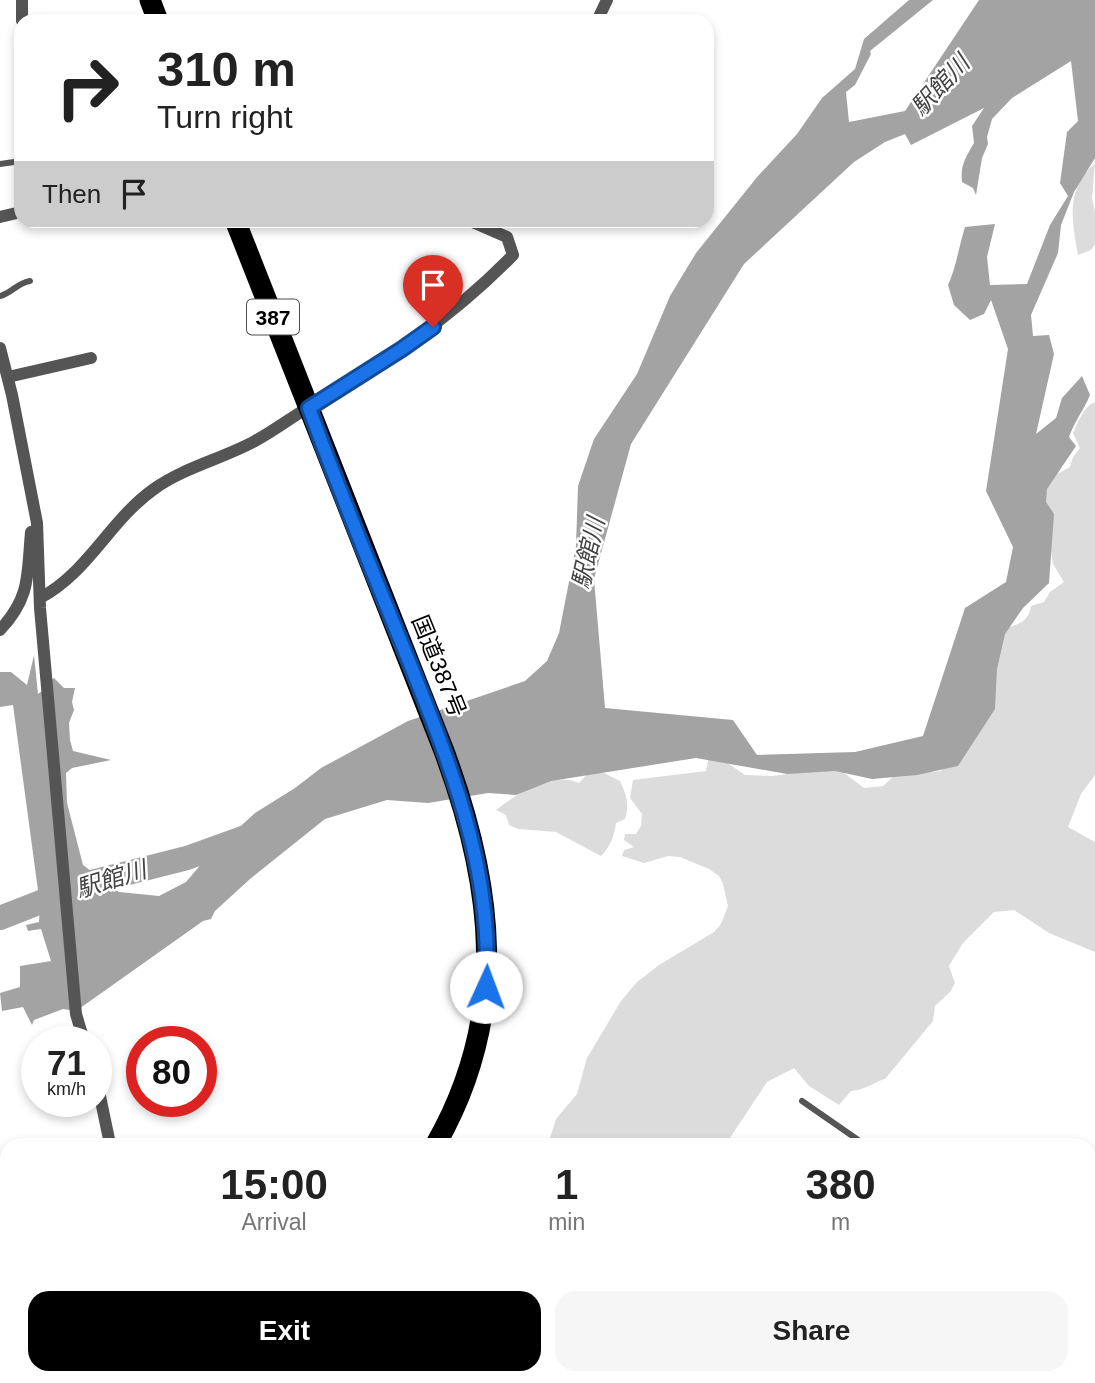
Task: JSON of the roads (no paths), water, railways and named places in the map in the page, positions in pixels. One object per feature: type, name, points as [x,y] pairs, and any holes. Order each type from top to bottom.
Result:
[{"type":"highway","name":"国道387号","points":[[238,228],[437,732],[467,818],[482,887],[487,938],[486,987],[480,1025],[465,1078],[439,1138]]},
{"type":"street","points":[[40,603],[77,569],[116,523],[151,491],[178,473],[256,440],[310,411],[422,336],[464,303],[513,255],[507,237],[487,228]]},
{"type":"street","points":[[0,348],[38,531],[40,603],[76,1014],[80,1026]]},
{"type":"street","points":[[8,377],[91,358]]},
{"type":"street","points":[[0,630],[17,611],[25,594],[35,507]]},
{"type":"street","points":[[104,1117],[109,1138]]},
{"type":"lane","points":[[0,296],[9,293],[21,282],[30,281]]},
{"type":"lane","points":[[802,1101],[855,1138]]},
{"type":"water","points":[[909,0],[933,0],[870,51],[871,54],[855,85],[846,92],[849,122],[905,111],[979,0],[1095,0],[1095,158],[1074,192],[1061,225],[1058,253],[1031,315],[1033,336],[1049,335],[1054,354],[1036,434],[1056,418],[1062,398],[1082,376],[1090,395],[1069,437],[1076,446],[1047,489],[1046,502],[1054,514],[1049,583],[1023,608],[1005,634],[997,669],[995,709],[958,766],[917,775],[872,779],[835,771],[787,774],[696,758],[551,781],[516,795],[488,793],[428,803],[387,800],[325,819],[250,879],[215,911],[211,919],[203,921],[76,1011],[63,1009],[34,1020],[32,1025],[23,1007],[2,1011],[0,993],[20,987],[20,966],[51,961],[41,929],[28,931],[26,925],[39,922],[40,905],[13,705],[0,707],[0,672],[11,672],[27,685],[34,655],[38,694],[50,685],[48,682],[54,678],[64,688],[75,688],[72,702],[74,710],[69,723],[73,751],[111,760],[72,768],[66,773],[67,803],[83,865],[119,892],[159,896],[186,882],[209,855],[255,813],[321,768],[408,721],[525,681],[547,661],[559,633],[576,546],[578,486],[594,439],[637,374],[670,296],[696,253],[758,176],[797,134],[822,98],[855,69],[864,39]],"holes":[[[1071,61],[1078,121],[1067,132],[1060,183],[1068,196],[1050,225],[1027,284],[990,285],[987,257],[995,224],[965,227],[948,285],[954,305],[970,320],[984,314],[991,300],[1008,349],[986,491],[1013,547],[1006,582],[965,608],[923,736],[855,752],[757,755],[733,720],[605,708],[594,579],[631,444],[744,264],[854,162],[885,142],[905,134],[911,145],[984,108],[972,126],[974,143],[964,161],[962,171],[962,182],[973,188],[976,195],[992,119],[1012,98]]]},
{"type":"waterway","name":"駅館川","points":[[0,918],[92,882],[187,858],[248,836]]}]
